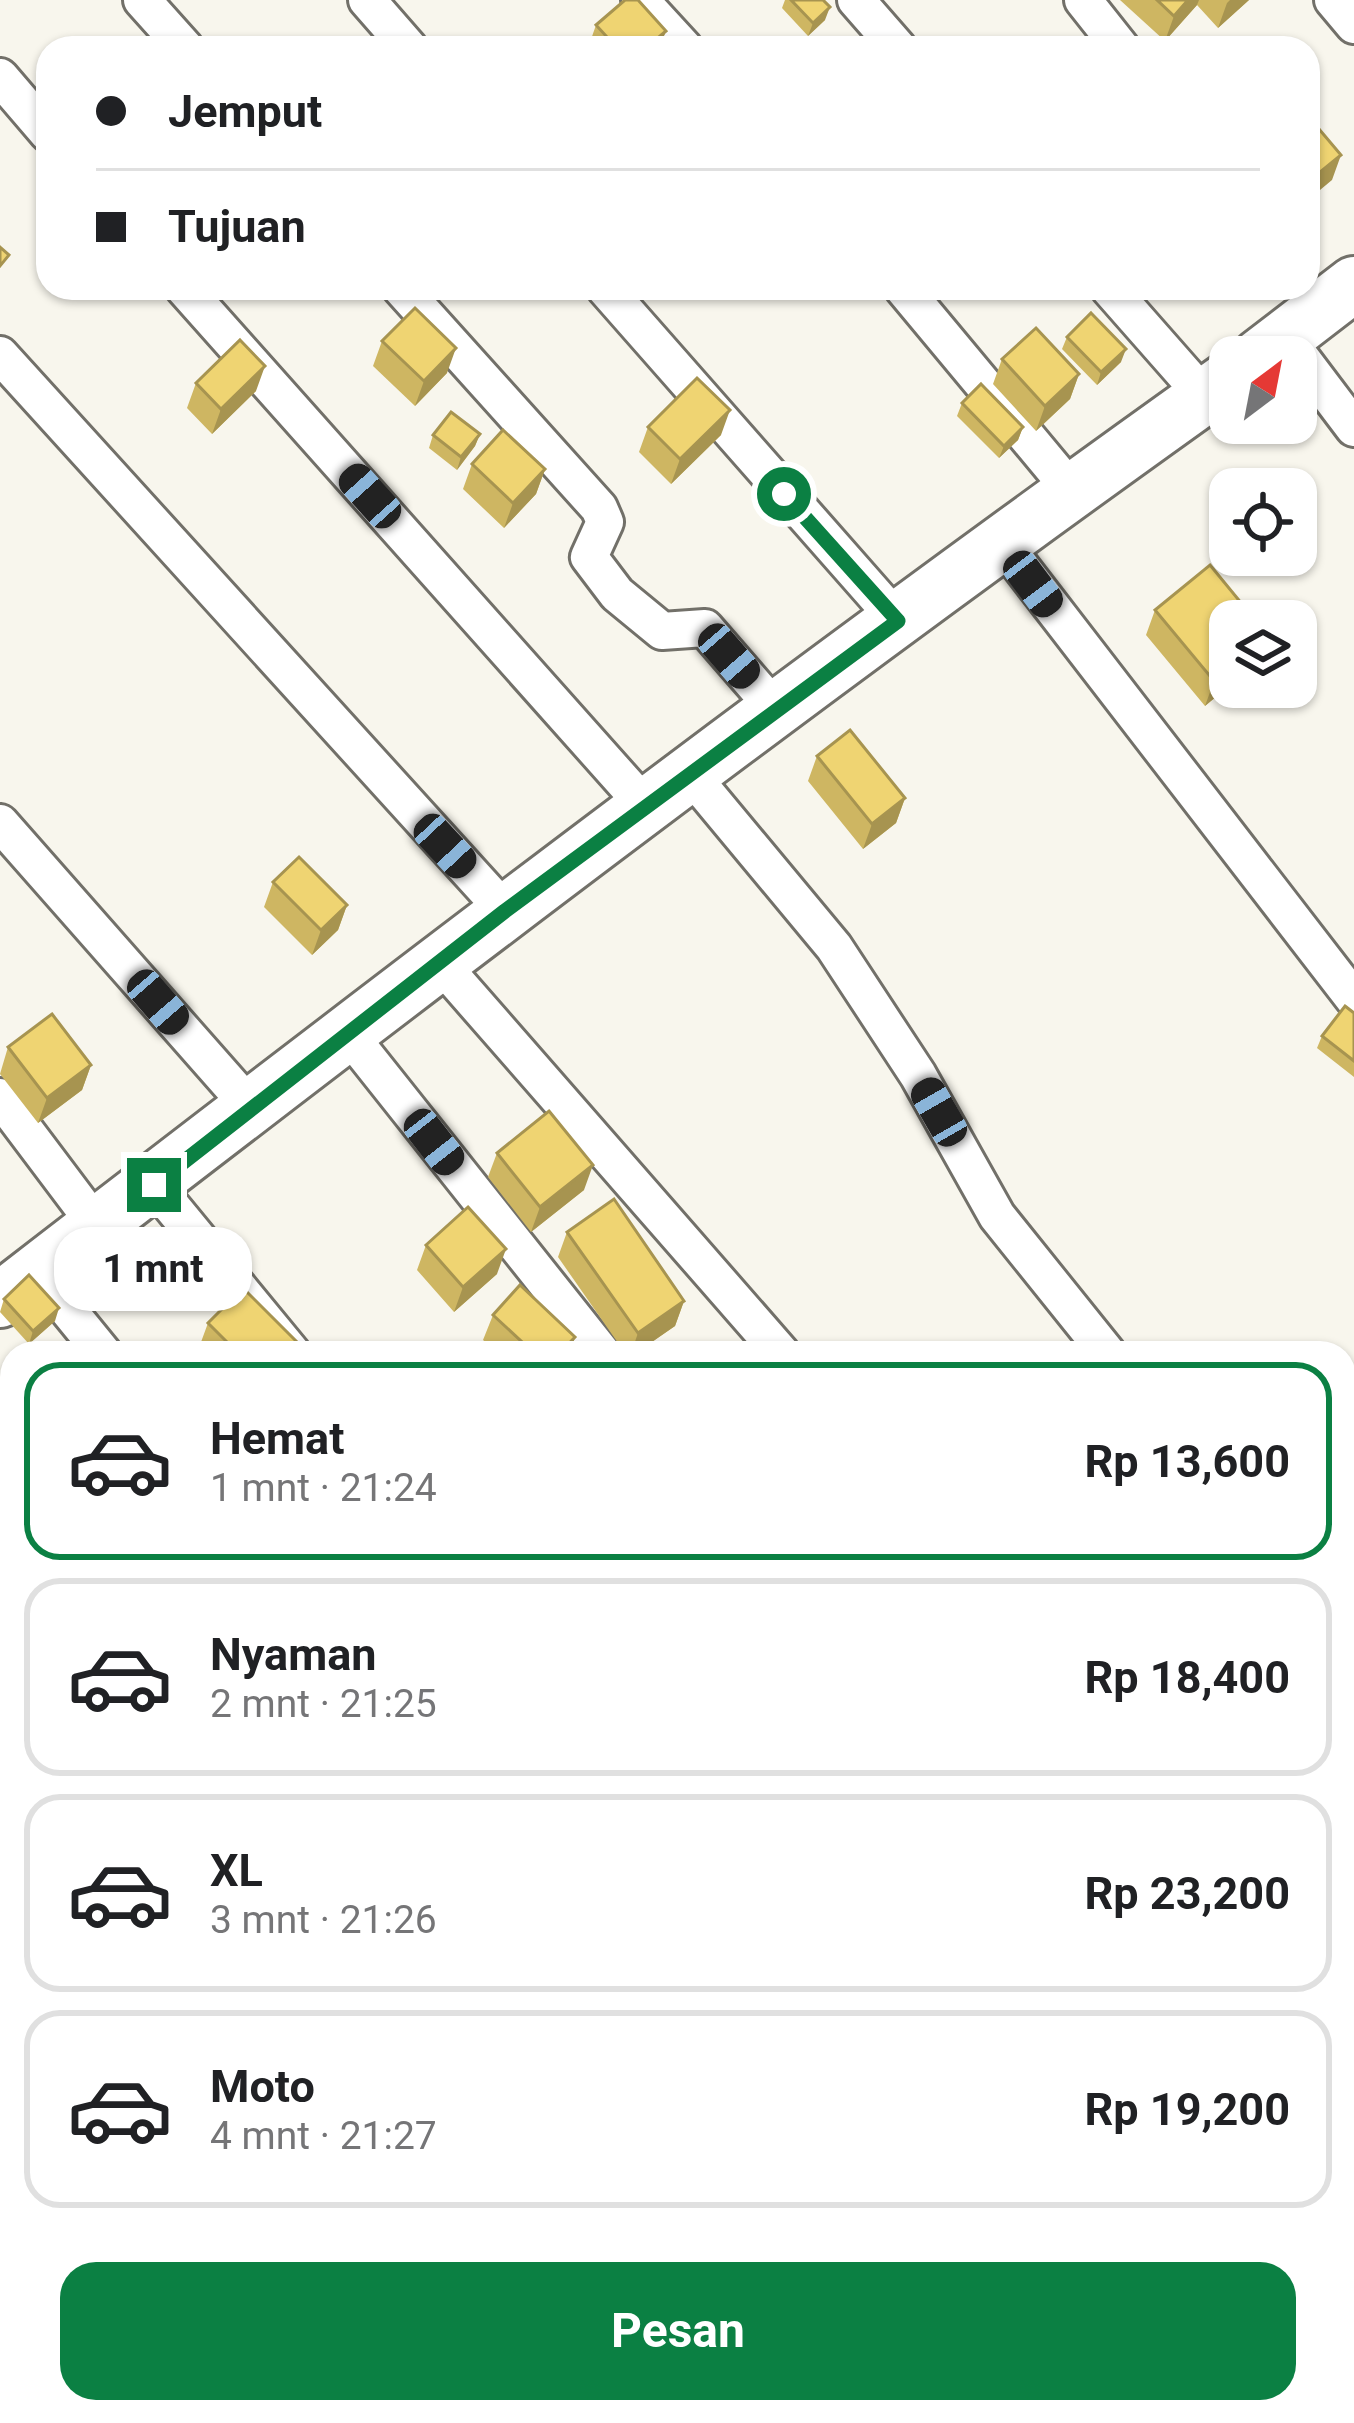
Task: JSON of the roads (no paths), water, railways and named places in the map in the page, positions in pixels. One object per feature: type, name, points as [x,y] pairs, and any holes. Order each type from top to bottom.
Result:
[{"type":"main road","points":[[18,1286],[350,1036],[505,911],[1209,393]]},
{"type":"street","points":[[142,0],[174,36]]},
{"type":"street","points":[[367,0],[398,36]]},
{"type":"street","points":[[640,0],[673,36]]},
{"type":"street","points":[[856,0],[888,36]]},
{"type":"street","points":[[1083,0],[1112,36]]},
{"type":"street","points":[[1333,0],[1354,25]]},
{"type":"street","points":[[0,77],[36,120]]},
{"type":"street","points":[[195,300],[647,809]]},
{"type":"street","points":[[412,300],[599,508],[605,522],[589,556],[608,583],[662,632],[705,628],[777,711]]},
{"type":"street","points":[[616,300],[898,621]]},
{"type":"street","points":[[913,300],[1072,491]]},
{"type":"street","points":[[1122,300],[1209,380]]},
{"type":"street","points":[[1307,313],[1354,428]]},
{"type":"street","points":[[0,355],[505,911]]},
{"type":"street","points":[[1004,545],[1354,999]]},
{"type":"street","points":[[691,775],[834,947],[918,1075],[997,1216],[1097,1341]]},
{"type":"street","points":[[0,823],[252,1109]]},
{"type":"street","points":[[441,964],[771,1341]]},
{"type":"street","points":[[350,1036],[592,1341]]},
{"type":"street","points":[[0,1097],[97,1226]]},
{"type":"street","points":[[154,1185],[282,1341]]},
{"type":"street","points":[[18,1286],[88,1341]]}]
